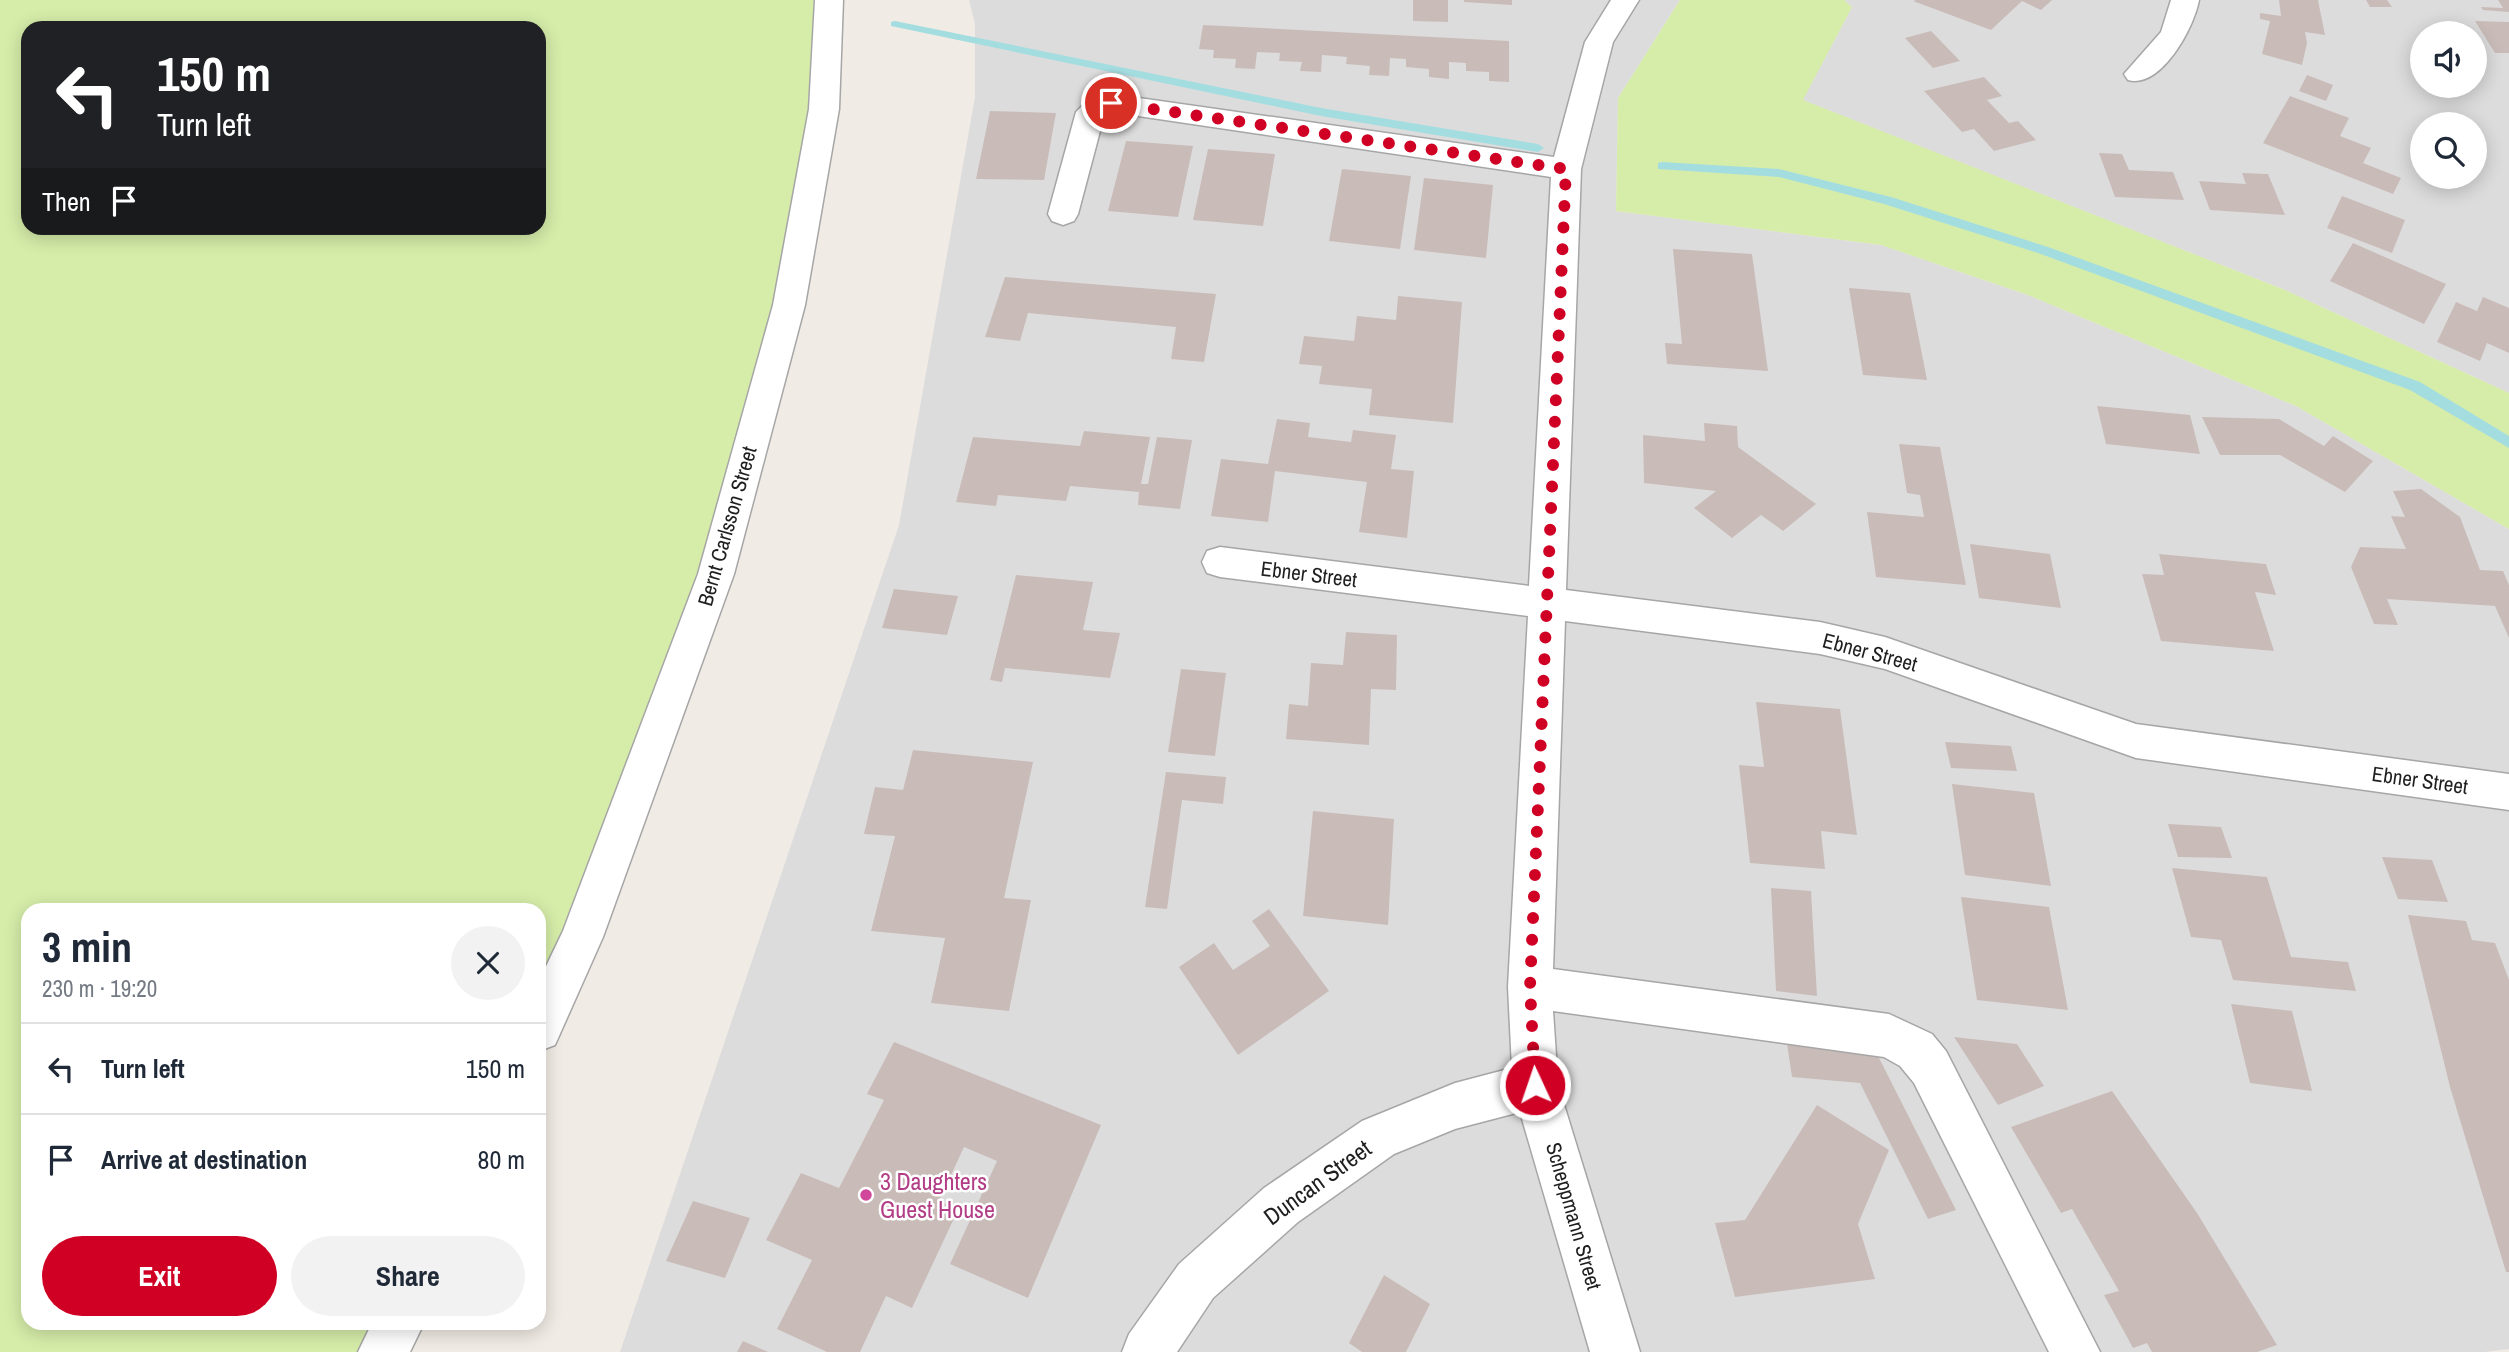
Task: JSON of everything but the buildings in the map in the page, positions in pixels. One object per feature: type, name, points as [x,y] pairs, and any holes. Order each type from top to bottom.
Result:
[{"type":"street","name":"Bernt Carlsson Street","points":[[546,1014],[582,937],[716,574],[789,305],[824,109],[829,0]]},
{"type":"street","name":"Scheppmann Street","points":[[1615,1352],[1535,1085],[1530,987],[1566,169],[1598,42],[1625,0]]},
{"type":"street","points":[[2138,74],[2176,34],[2184,14],[2185,0]]},
{"type":"street","points":[[1063,214],[1091,113],[1100,105],[1111,103],[1566,169]]},
{"type":"street","name":"Ebner Street","points":[[1220,562],[1820,638],[1885,653],[2136,741],[2509,792]]},
{"type":"street","points":[[1530,987],[1889,1036],[1916,1051],[1930,1067],[2075,1352]]},
{"type":"street","name":"Duncan Street","points":[[1147,1352],[1196,1281],[1280,1205],[1378,1138],[1455,1106],[1535,1085]]},
{"type":"street","points":[[383,1352],[395,1330]]},
{"type":"shaded area","points":[[969,0],[1680,0],[1618,98],[1616,211],[1881,245],[2028,295],[2296,406],[2509,529],[2509,1349],[2485,1352],[620,1352],[899,525],[975,97],[975,24]]},
{"type":"shaded area","points":[[1844,0],[2509,0],[2509,393],[2285,290],[1802,100],[1852,7]]},
{"type":"green space","points":[[0,0],[829,0],[824,109],[716,574],[546,1011],[546,903],[21,903],[21,1330],[395,1330],[383,1352],[0,1352]]},
{"type":"green space","points":[[1680,0],[1844,0],[1852,7],[1803,100],[2285,290],[2509,393],[2509,529],[2296,406],[2028,295],[1881,245],[1616,211],[1618,98]]},
{"type":"waterway","points":[[895,24],[1321,112],[1538,148]]},
{"type":"waterway","points":[[1662,166],[1779,173],[1887,200],[2043,250],[2415,386],[2509,443]]},
{"type":"place","name":"3 Daughters Guest House","points":[[866,1195]]},
{"type":"route","points":[[1111,103],[1566,169],[1530,987],[1535,1085]]}]
